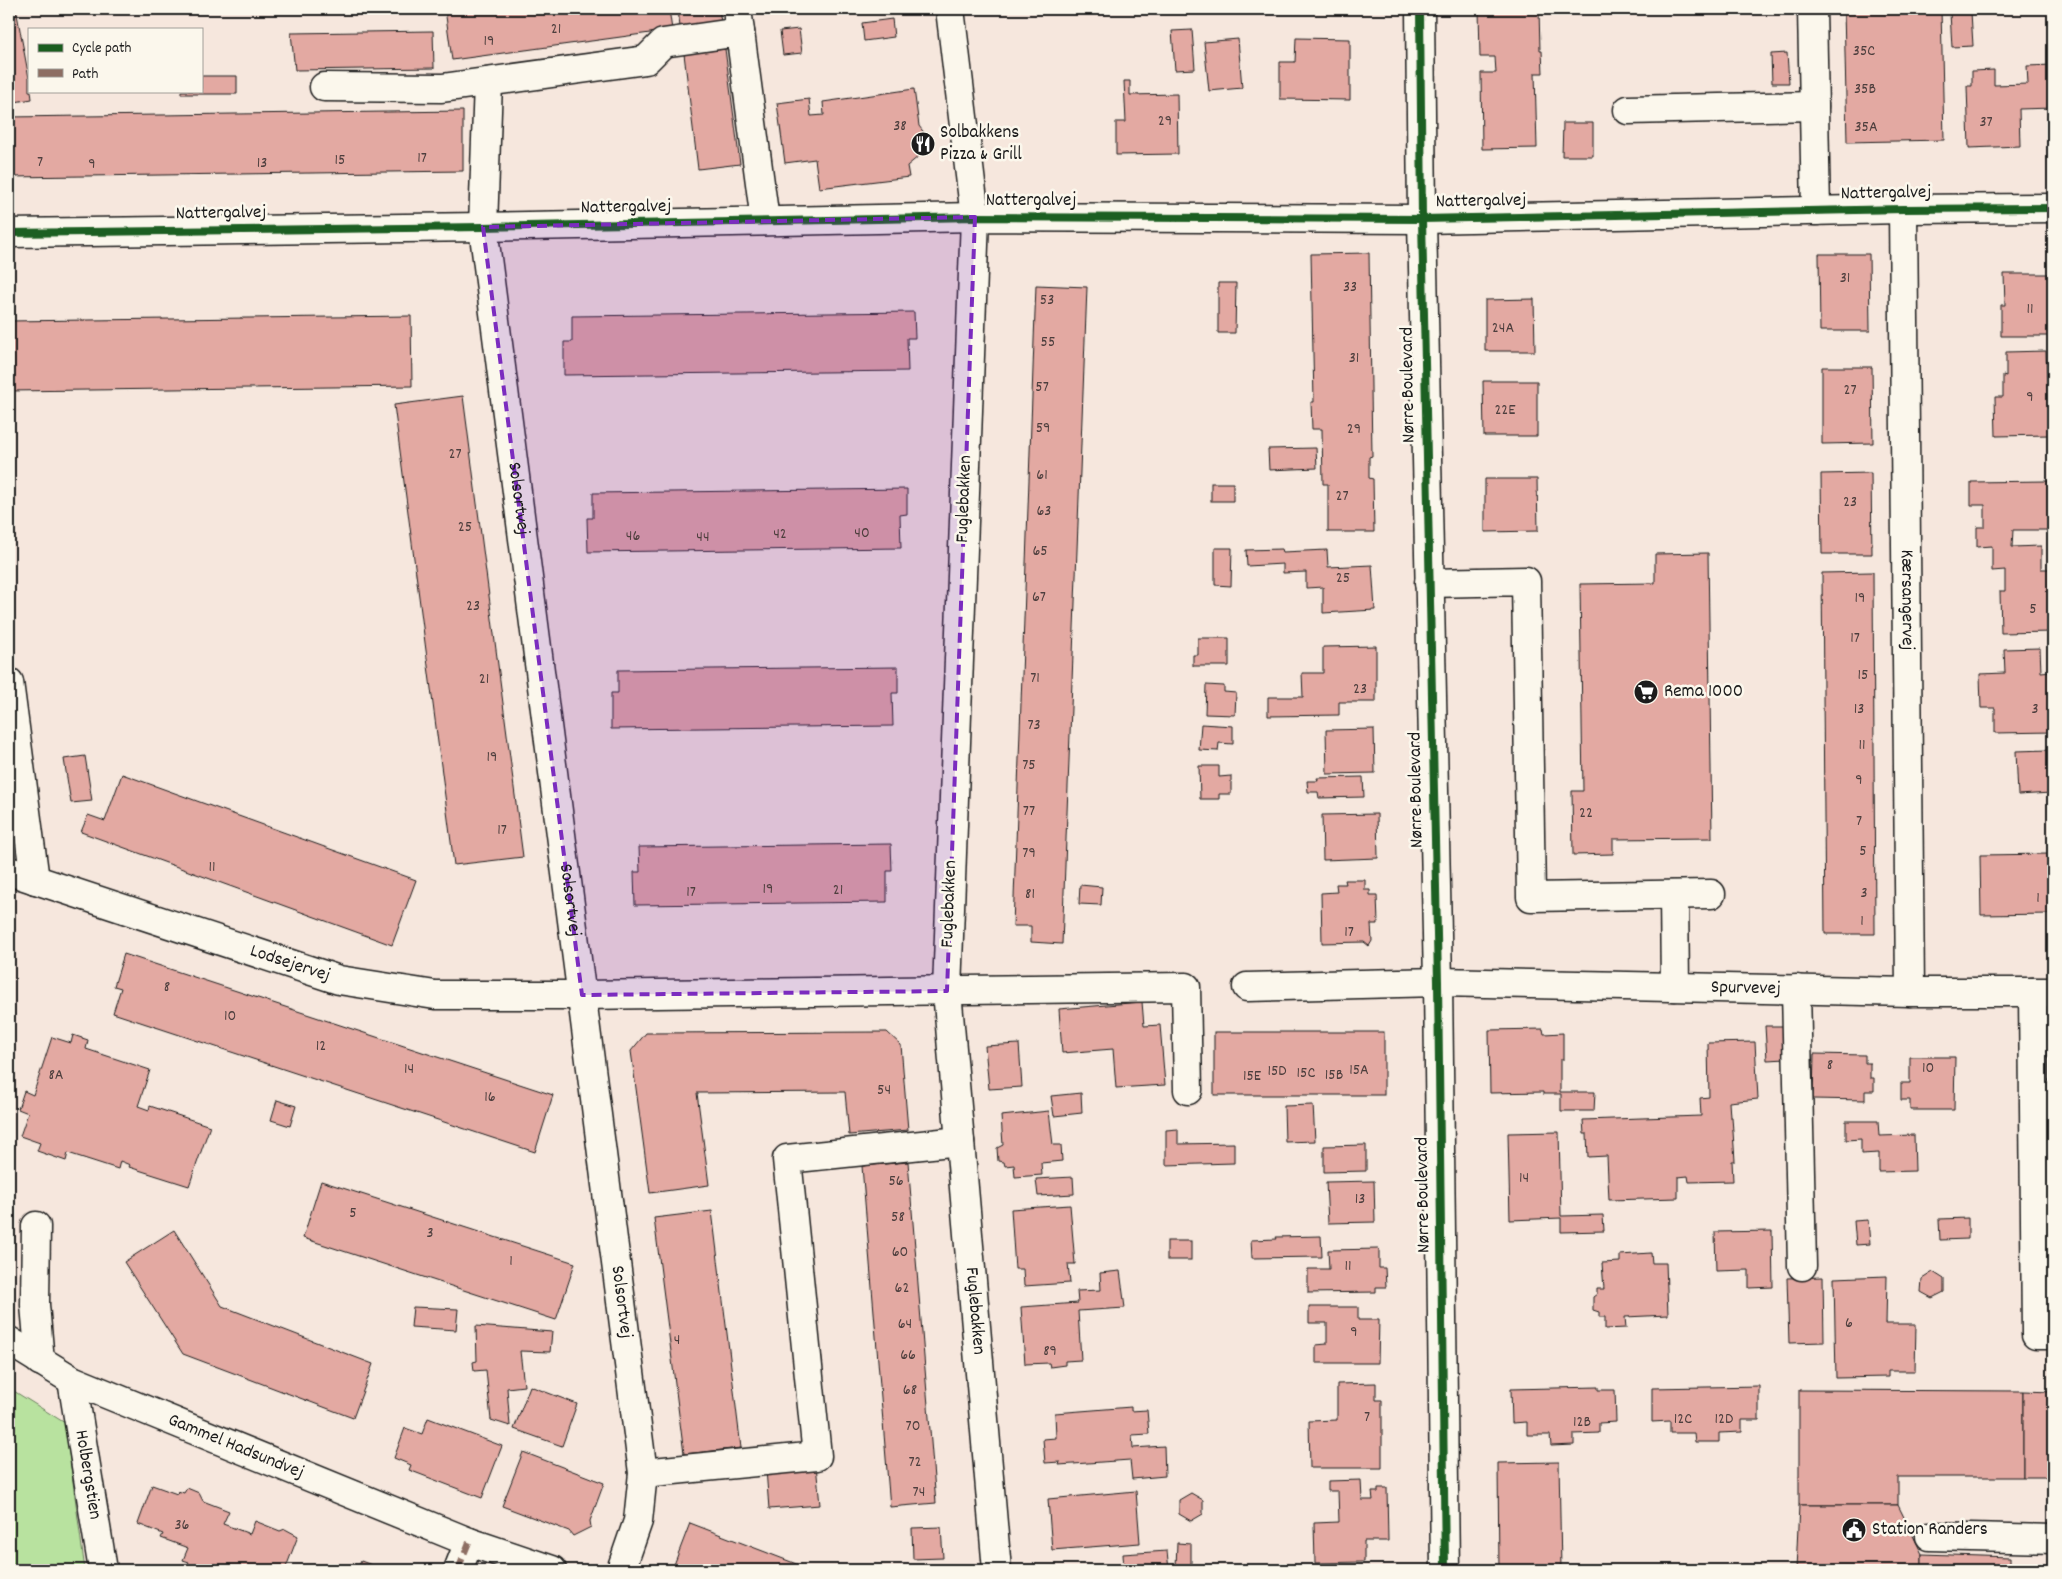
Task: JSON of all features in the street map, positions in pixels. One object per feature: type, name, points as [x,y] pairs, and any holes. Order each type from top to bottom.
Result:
[{"type":"street","name":"Fuglebakken","points":[[950,9],[975,217],[947,991],[997,1570]]},
{"type":"street","name":"Nørre Boulevard","points":[[1420,9],[1422,219],[1438,982],[1445,1570]]},
{"type":"street","points":[[1812,9],[1816,211]]},
{"type":"street","points":[[324,87],[442,88],[646,60],[663,43],[739,20],[765,221]]},
{"type":"street","name":"Solsortvej","points":[[488,82],[483,227],[643,1473],[638,1521],[621,1570]]},
{"type":"street","points":[[1628,110],[1814,106]]},
{"type":"street","name":"Nattergalvej","points":[[9,233],[483,227],[975,217],[1422,219],[1903,209],[2053,208]]},
{"type":"street","name":"Kærsangervej","points":[[1903,209],[1910,992]]},
{"type":"street","points":[[1429,583],[1526,581],[1531,897],[1711,894]]},
{"type":"street","points":[[9,682],[36,880]]},
{"type":"street","name":"Lodsejervej","points":[[9,871],[339,980],[435,995],[582,995]]},
{"type":"street","points":[[1674,895],[1675,987]]},
{"type":"street","name":"Spurvevej","points":[[1247,986],[1438,982],[1910,992],[2043,992]]},
{"type":"street","points":[[582,995],[1186,987],[1188,1090]]},
{"type":"street","points":[[1796,989],[1802,1266]]},
{"type":"street","points":[[2043,992],[2036,1335],[2053,1335]]},
{"type":"street","points":[[643,1473],[817,1456],[787,1159],[960,1141]]},
{"type":"street","points":[[36,1226],[35,1305],[40,1361]]},
{"type":"street","name":"Gammel Hadsundvej","points":[[9,1341],[72,1380],[469,1542],[552,1570]]},
{"type":"street","name":"Holbergstien","points":[[72,1380],[103,1570]]},
{"type":"street","points":[[1930,1536],[2053,1540]]},
{"type":"street","points":[[458,1570],[469,1542]]},
{"type":"highlighted area","points":[[975,217],[947,991],[582,995],[483,227]]},
{"type":"green space","points":[[9,1388],[65,1423],[85,1570],[9,1570]]},
{"type":"building","points":[[9,9],[16,9],[28,73],[28,92],[31,92],[32,99],[9,103]]},
{"type":"building","points":[[445,9],[669,9],[672,30],[452,60]]},
{"type":"building","points":[[678,9],[719,9],[721,22],[680,27]]},
{"type":"building","points":[[1479,9],[1539,9],[1540,51],[1542,51],[1543,73],[1535,73],[1537,148],[1482,149],[1481,73],[1496,73],[1495,57],[1480,57]]},
{"type":"building","points":[[1844,9],[1941,9],[1944,140],[1847,142]]},
{"type":"building","points":[[1971,12],[1973,46],[1952,47],[1950,13]]},
{"type":"building","points":[[892,19],[894,37],[864,41],[862,23]]},
{"type":"building","points":[[799,29],[802,53],[783,55],[780,31]]},
{"type":"building","points":[[1192,30],[1195,69],[1175,70],[1172,31]]},
{"type":"building","points":[[433,31],[434,68],[295,70],[291,33]]},
{"type":"building","points":[[1296,38],[1350,39],[1350,100],[1280,99],[1280,62],[1295,62]]},
{"type":"building","points":[[1238,39],[1242,88],[1209,91],[1204,42]]},
{"type":"building","points":[[725,49],[740,164],[698,169],[684,54]]},
{"type":"building","points":[[1787,53],[1789,83],[1772,83],[1771,54]]},
{"type":"building","points":[[2053,65],[2053,108],[2019,109],[2020,146],[1969,148],[1967,86],[1972,86],[1972,71],[1994,70],[1994,85],[2028,84],[2027,66]]},
{"type":"building","points":[[202,76],[237,76],[237,94],[181,94],[181,92],[202,92]]},
{"type":"building","points":[[1124,81],[1130,81],[1130,95],[1177,94],[1178,154],[1116,155],[1116,122],[1126,122]]},
{"type":"building","points":[[914,89],[919,126],[925,134],[918,145],[919,156],[907,166],[909,177],[819,188],[815,159],[785,163],[777,103],[809,99],[811,116],[824,115],[823,102]]},
{"type":"building","points":[[463,111],[463,171],[9,177],[9,117]]},
{"type":"building","points":[[1563,123],[1593,123],[1593,156],[1562,156]]},
{"type":"building","points":[[1369,253],[1372,456],[1369,457],[1369,478],[1373,479],[1374,532],[1328,532],[1328,484],[1323,484],[1322,429],[1312,429],[1311,402],[1314,402],[1311,254]]},
{"type":"building","points":[[1819,254],[1869,254],[1870,331],[1820,331]]},
{"type":"building","points":[[2004,274],[2049,274],[2050,336],[2001,336],[2001,305],[2005,305]]},
{"type":"building","points":[[1218,283],[1236,283],[1235,333],[1218,333]]},
{"type":"building","points":[[1036,285],[1087,287],[1062,944],[1031,942],[1031,926],[1013,926]]},
{"type":"building","points":[[1534,299],[1535,351],[1485,351],[1485,300]]},
{"type":"building","points":[[914,312],[915,338],[907,338],[908,371],[564,375],[564,342],[572,342],[572,316]]},
{"type":"building","points":[[411,316],[412,386],[9,391],[9,321]]},
{"type":"building","points":[[2046,351],[2049,435],[1996,436],[1995,397],[2003,397],[2003,375],[2006,376],[2006,352]]},
{"type":"building","points":[[1822,367],[1872,367],[1873,443],[1822,444]]},
{"type":"building","points":[[1483,381],[1537,381],[1537,436],[1484,436]]},
{"type":"building","points":[[463,396],[523,857],[454,865],[394,405]]},
{"type":"building","points":[[1316,448],[1317,468],[1269,470],[1268,449]]},
{"type":"building","points":[[1871,473],[1872,554],[1822,554],[1821,474]]},
{"type":"building","points":[[1485,479],[1537,479],[1538,531],[1485,532]]},
{"type":"building","points":[[2048,481],[2049,530],[2013,530],[2012,547],[2041,546],[2041,569],[2051,569],[2052,632],[2001,633],[2000,591],[2005,591],[2005,570],[1992,571],[1992,546],[1977,547],[1977,527],[1985,527],[1985,505],[1971,505],[1971,482]]},
{"type":"building","points":[[1211,483],[1233,483],[1233,501],[1211,501]]},
{"type":"building","points":[[907,489],[907,514],[900,515],[901,548],[588,552],[587,518],[593,518],[593,493]]},
{"type":"building","points":[[1215,548],[1232,548],[1231,586],[1215,585]]},
{"type":"building","points":[[1282,549],[1283,552],[1327,550],[1328,567],[1372,565],[1375,610],[1323,613],[1323,587],[1306,588],[1306,572],[1283,573],[1283,564],[1247,566],[1246,550]]},
{"type":"building","name":"Rema 1000","points":[[1708,553],[1712,838],[1613,839],[1613,854],[1573,855],[1572,791],[1583,791],[1580,584],[1655,583],[1655,554]]},
{"type":"building","points":[[1873,572],[1875,934],[1825,934],[1822,573]]},
{"type":"building","points":[[1198,638],[1229,638],[1229,666],[1193,666],[1193,655],[1198,655]]},
{"type":"building","points":[[1376,646],[1376,702],[1339,702],[1339,715],[1268,716],[1268,697],[1303,697],[1302,673],[1323,673],[1323,647]]},
{"type":"building","points":[[2040,648],[2041,672],[2052,671],[2053,732],[1995,733],[1995,708],[1981,708],[1980,674],[2005,673],[2004,649]]},
{"type":"building","points":[[898,667],[898,693],[892,693],[893,726],[611,729],[611,693],[618,693],[618,670]]},
{"type":"building","points":[[1206,685],[1224,686],[1224,692],[1236,693],[1235,715],[1205,714]]},
{"type":"building","points":[[1201,724],[1233,726],[1233,744],[1219,743],[1218,751],[1199,750]]},
{"type":"building","points":[[1374,729],[1375,773],[1327,774],[1326,730]]},
{"type":"building","points":[[2050,750],[2051,793],[2018,795],[2016,751]]},
{"type":"building","points":[[85,756],[92,801],[71,803],[64,759]]},
{"type":"building","points":[[1199,766],[1219,766],[1219,777],[1231,776],[1231,794],[1219,794],[1219,799],[1200,799]]},
{"type":"building","points":[[122,774],[416,880],[392,945],[81,832],[88,815],[105,821]]},
{"type":"building","points":[[1363,777],[1364,797],[1319,798],[1318,792],[1308,792],[1307,781],[1318,781],[1317,778]]},
{"type":"building","points":[[1377,814],[1378,858],[1323,860],[1322,815]]},
{"type":"building","points":[[891,844],[892,871],[887,871],[887,902],[635,905],[634,872],[640,872],[639,847]]},
{"type":"building","points":[[2051,854],[2051,878],[2053,878],[2051,914],[1981,915],[1980,855]]},
{"type":"building","points":[[1345,880],[1365,880],[1365,890],[1370,890],[1370,895],[1377,895],[1378,924],[1371,924],[1372,941],[1369,946],[1364,942],[1322,943],[1321,893],[1337,892],[1336,884],[1346,884]]},
{"type":"building","points":[[1080,885],[1102,887],[1101,905],[1079,904]]},
{"type":"building","points":[[124,954],[553,1095],[535,1152],[113,1013],[121,988],[114,986]]},
{"type":"building","points":[[1142,1002],[1144,1026],[1160,1025],[1165,1085],[1116,1088],[1113,1049],[1062,1053],[1059,1009]]},
{"type":"building","points":[[1765,1026],[1785,1026],[1787,1059],[1767,1060]]},
{"type":"building","points":[[1543,1029],[1544,1034],[1563,1033],[1563,1060],[1560,1060],[1560,1092],[1595,1092],[1594,1111],[1561,1111],[1561,1094],[1543,1094],[1543,1092],[1490,1093],[1489,1030]]},
{"type":"building","points":[[887,1032],[901,1045],[908,1130],[849,1135],[845,1092],[697,1093],[709,1185],[650,1193],[631,1051],[646,1033]]},
{"type":"building","points":[[1214,1032],[1384,1032],[1384,1095],[1214,1095]]},
{"type":"building","points":[[73,1035],[88,1040],[86,1049],[150,1070],[138,1106],[149,1110],[150,1106],[210,1126],[189,1186],[129,1167],[130,1165],[120,1161],[118,1169],[68,1153],[66,1161],[37,1151],[40,1143],[20,1136],[28,1113],[18,1109],[24,1091],[33,1095],[52,1037],[71,1043]]},
{"type":"building","points":[[1755,1042],[1758,1099],[1729,1102],[1735,1161],[1732,1161],[1733,1181],[1689,1182],[1688,1176],[1678,1177],[1678,1198],[1609,1200],[1607,1156],[1588,1157],[1587,1134],[1584,1134],[1583,1120],[1701,1116],[1700,1098],[1709,1097],[1708,1043]]},
{"type":"building","points":[[1019,1044],[1022,1087],[989,1089],[985,1046]]},
{"type":"building","points":[[1814,1054],[1865,1055],[1865,1063],[1870,1063],[1870,1078],[1874,1078],[1874,1091],[1865,1091],[1865,1100],[1813,1099]]},
{"type":"building","points":[[1910,1057],[1955,1057],[1954,1110],[1910,1110],[1910,1100],[1901,1100],[1901,1083],[1910,1083]]},
{"type":"building","points":[[1081,1093],[1082,1113],[1054,1116],[1051,1096]]},
{"type":"building","points":[[277,1100],[296,1106],[290,1126],[271,1120]]},
{"type":"building","points":[[1313,1105],[1315,1141],[1285,1142],[1284,1106]]},
{"type":"building","points":[[1049,1111],[1053,1145],[1061,1145],[1062,1161],[1041,1163],[1042,1175],[1015,1177],[1014,1165],[1005,1166],[1004,1162],[998,1161],[997,1148],[1003,1145],[1001,1116]]},
{"type":"building","points":[[1846,1121],[1878,1121],[1879,1136],[1914,1135],[1915,1171],[1879,1172],[1879,1153],[1861,1154],[1861,1139],[1846,1140]]},
{"type":"building","points":[[1178,1129],[1178,1144],[1234,1143],[1234,1163],[1166,1165],[1166,1130]]},
{"type":"building","points":[[1559,1132],[1561,1216],[1603,1215],[1604,1231],[1561,1232],[1561,1218],[1510,1220],[1508,1133]]},
{"type":"building","points":[[1366,1145],[1366,1171],[1324,1172],[1324,1146]]},
{"type":"building","points":[[908,1162],[936,1503],[890,1507],[862,1166]]},
{"type":"building","points":[[1073,1177],[1074,1194],[1038,1196],[1036,1179]]},
{"type":"building","points":[[321,1181],[575,1263],[556,1320],[303,1238]]},
{"type":"building","points":[[1374,1181],[1375,1222],[1328,1223],[1326,1182]]},
{"type":"building","points":[[1070,1205],[1075,1264],[1068,1264],[1070,1283],[1024,1286],[1023,1269],[1015,1269],[1011,1209]]},
{"type":"building","points":[[712,1211],[741,1448],[684,1454],[654,1218]]},
{"type":"building","points":[[1968,1218],[1968,1239],[1940,1240],[1939,1219]]},
{"type":"building","points":[[1868,1220],[1870,1244],[1856,1245],[1854,1221]]},
{"type":"building","points":[[174,1230],[222,1306],[373,1364],[353,1418],[183,1354],[124,1262]]},
{"type":"building","points":[[1772,1231],[1773,1287],[1749,1288],[1749,1270],[1716,1271],[1715,1232]]},
{"type":"building","points":[[1321,1236],[1322,1257],[1252,1258],[1251,1240],[1277,1239],[1276,1237]]},
{"type":"building","points":[[1167,1241],[1191,1241],[1191,1260],[1167,1260]]},
{"type":"building","points":[[1379,1249],[1379,1268],[1385,1268],[1386,1287],[1376,1287],[1376,1292],[1308,1293],[1308,1269],[1329,1269],[1328,1250]]},
{"type":"building","points":[[1651,1253],[1652,1263],[1666,1263],[1668,1315],[1625,1317],[1626,1328],[1605,1329],[1605,1317],[1599,1317],[1599,1312],[1593,1310],[1593,1297],[1597,1294],[1597,1289],[1604,1289],[1602,1263],[1620,1262],[1620,1255]]},
{"type":"building","points":[[1120,1271],[1125,1308],[1078,1311],[1081,1360],[1065,1361],[1065,1365],[1050,1367],[1049,1363],[1025,1364],[1021,1307],[1078,1303],[1077,1291],[1101,1290],[1100,1273]]},
{"type":"building","points":[[1933,1272],[1944,1279],[1944,1292],[1932,1298],[1921,1292],[1922,1279]]},
{"type":"building","points":[[1887,1276],[1886,1324],[1916,1324],[1915,1371],[1888,1371],[1888,1377],[1836,1378],[1834,1278]]},
{"type":"building","points":[[1823,1277],[1824,1342],[1789,1343],[1787,1278]]},
{"type":"building","points":[[413,1307],[458,1309],[456,1330],[411,1327]]},
{"type":"building","points":[[1309,1307],[1358,1307],[1358,1320],[1379,1320],[1378,1363],[1316,1363],[1316,1345],[1327,1344],[1327,1323],[1309,1323]]},
{"type":"building","points":[[476,1326],[552,1332],[550,1352],[520,1351],[524,1386],[507,1388],[510,1426],[491,1420],[486,1370],[474,1371],[473,1362],[477,1361]]},
{"type":"building","points":[[1376,1383],[1376,1400],[1382,1400],[1382,1468],[1310,1468],[1309,1421],[1337,1420],[1337,1384]]},
{"type":"building","points":[[530,1386],[577,1404],[562,1446],[514,1429]]},
{"type":"building","points":[[1759,1386],[1759,1420],[1742,1420],[1742,1432],[1719,1433],[1719,1442],[1695,1442],[1694,1433],[1670,1433],[1670,1421],[1652,1422],[1652,1388]]},
{"type":"building","points":[[1598,1387],[1598,1390],[1615,1390],[1616,1422],[1599,1423],[1599,1433],[1574,1434],[1574,1445],[1551,1446],[1550,1435],[1527,1435],[1527,1422],[1512,1423],[1511,1389]]},
{"type":"building","points":[[1799,1390],[2023,1391],[2023,1477],[1898,1477],[1898,1505],[1799,1505]]},
{"type":"building","points":[[2023,1391],[2053,1392],[2053,1477],[2023,1477]]},
{"type":"building","points":[[1131,1407],[1131,1411],[1147,1410],[1149,1434],[1132,1435],[1133,1448],[1164,1446],[1165,1476],[1132,1479],[1130,1460],[1059,1465],[1060,1462],[1045,1463],[1043,1439],[1056,1438],[1055,1413]]},
{"type":"building","points":[[428,1418],[502,1446],[482,1498],[409,1470],[411,1465],[394,1458],[405,1428],[422,1434]]},
{"type":"building","points":[[523,1452],[604,1483],[590,1521],[591,1527],[573,1536],[569,1531],[502,1506]]},
{"type":"building","points":[[1559,1462],[1561,1570],[1499,1570],[1498,1463]]},
{"type":"building","points":[[816,1465],[820,1505],[769,1509],[766,1469]]},
{"type":"building","points":[[1361,1480],[1362,1500],[1373,1500],[1372,1492],[1378,1492],[1378,1488],[1387,1488],[1388,1541],[1364,1541],[1364,1562],[1315,1563],[1314,1523],[1339,1522],[1338,1491],[1328,1491],[1328,1481]]},
{"type":"building","points":[[152,1485],[177,1494],[178,1491],[184,1493],[187,1488],[199,1493],[203,1501],[229,1511],[223,1524],[250,1534],[255,1521],[280,1531],[285,1529],[298,1536],[285,1570],[246,1570],[240,1568],[239,1570],[185,1570],[189,1562],[183,1560],[188,1548],[161,1538],[163,1534],[138,1524]]},
{"type":"building","points":[[1136,1491],[1140,1543],[1052,1550],[1048,1499]]},
{"type":"building","points":[[1191,1493],[1203,1500],[1203,1514],[1191,1521],[1179,1514],[1179,1500]]},
{"type":"building","name":"Station Randers","points":[[1799,1505],[1898,1505],[1922,1554],[1922,1570],[1796,1570]]},
{"type":"building","points":[[690,1523],[812,1570],[672,1570]]},
{"type":"building","points":[[941,1527],[943,1558],[913,1559],[912,1528]]},
{"type":"building","points":[[1177,1543],[1191,1544],[1191,1567],[1176,1567]]},
{"type":"building","points":[[1167,1551],[1169,1570],[1124,1570],[1123,1554]]},
{"type":"building","points":[[1922,1554],[2010,1557],[2010,1570],[1922,1570]]},
{"type":"building","points":[[361,1561],[385,1570],[357,1570]]},
{"type":"marked path","points":[[458,1570],[469,1542]]},
{"type":"cycle path","points":[[1420,9],[1422,219],[1438,982],[1445,1570]]},
{"type":"cycle path","points":[[9,233],[483,227],[975,217],[1422,219],[1903,209],[2053,208]]},
{"type":"place","name":"Solbakkens Pizza & Grill","points":[[923,144]]},
{"type":"place","name":"Rema 1000","points":[[1646,692]]},
{"type":"place","name":"Station Randers","points":[[1854,1530]]}]
